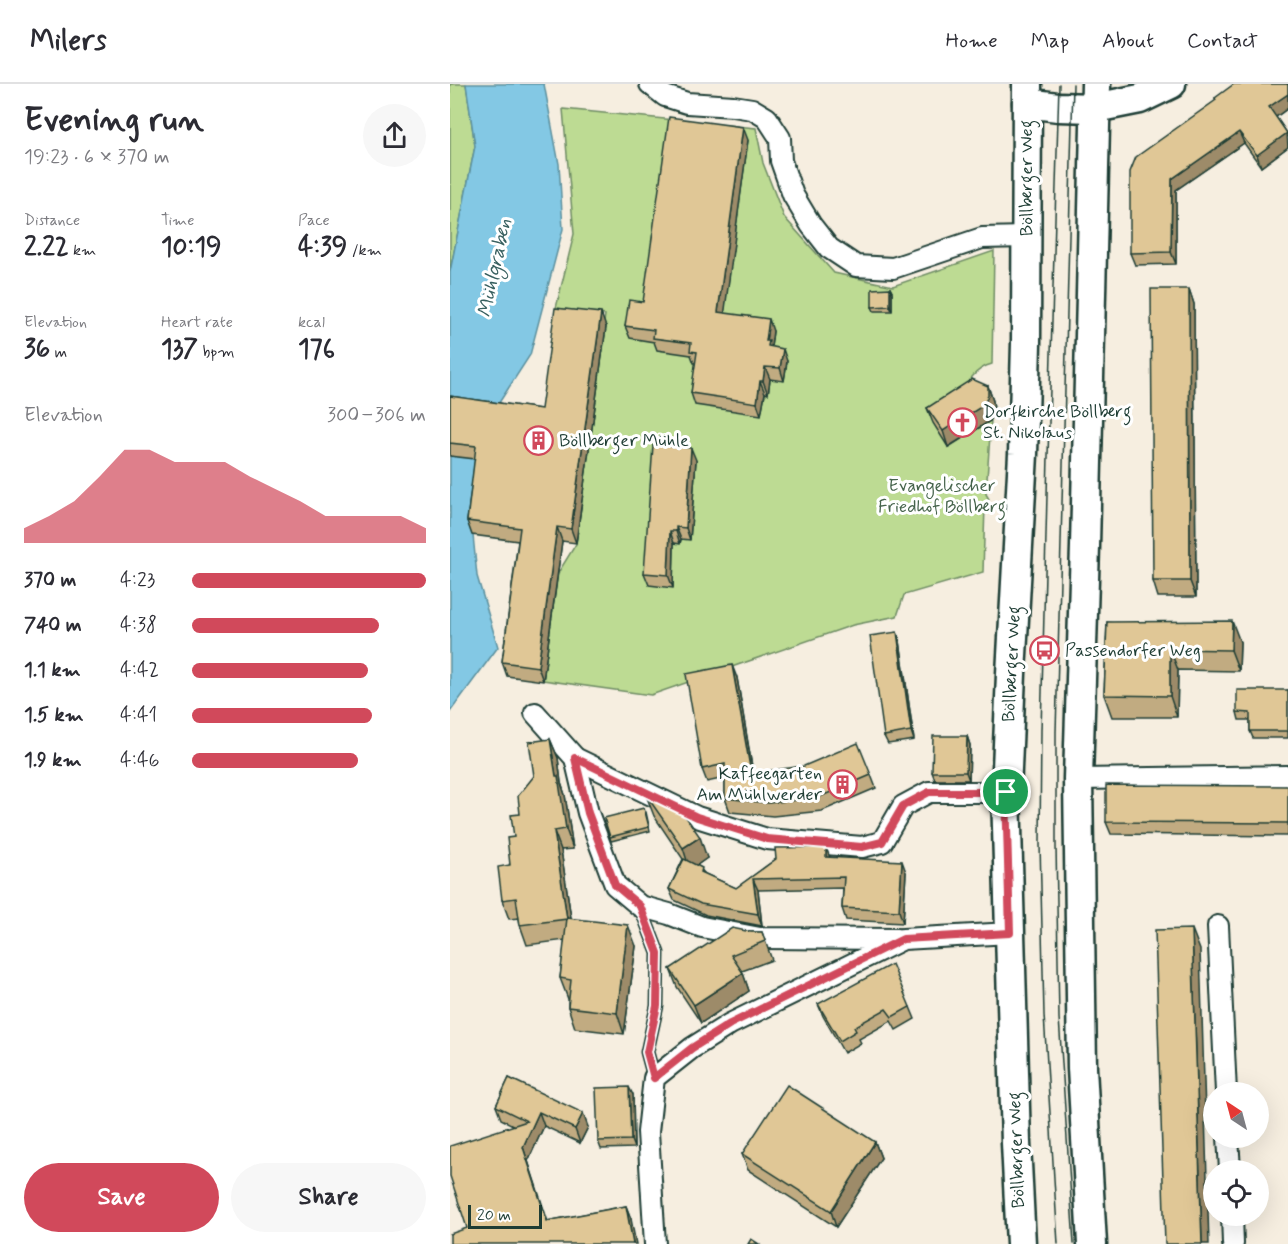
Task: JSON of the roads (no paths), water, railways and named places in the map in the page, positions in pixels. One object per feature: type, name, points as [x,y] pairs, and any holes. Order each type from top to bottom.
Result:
[{"type":"street","points":[[650,84],[665,96],[687,103],[743,107],[752,109],[767,118],[780,138],[781,160],[793,195],[811,225],[829,248],[856,266],[893,268],[982,238],[1027,237]]},
{"type":"street","points":[[1027,94],[1058,107],[1095,96],[1140,99],[1171,84]]},
{"type":"street","name":"Böllberger Weg","points":[[1021,1244],[1006,792],[1023,454],[1027,94]]},
{"type":"street","points":[[1092,1244],[1082,1068],[1078,779],[1086,535],[1095,96]]},
{"type":"street","points":[[535,713],[575,758],[697,817],[767,839],[862,847],[882,842],[903,806],[929,792],[1006,792]]},
{"type":"street","points":[[575,758],[588,813],[615,885],[640,906],[702,927],[760,938],[903,939],[1010,933]]},
{"type":"street","points":[[1078,779],[1288,776]]},
{"type":"street","points":[[1218,927],[1226,1082]]},
{"type":"street","points":[[655,1244],[648,1132],[654,1078],[692,1048],[730,1024],[903,939]]},
{"type":"street","points":[[1232,1226],[1233,1244]]},
{"type":"lane","points":[[640,906],[658,953],[657,1006],[647,1052],[654,1078]]},
{"type":"water","name":"Mühlgraben","points":[[466,84],[544,84],[559,164],[563,229],[530,355],[491,415],[472,525],[477,576],[498,647],[450,712],[450,272],[475,146]]},
{"type":"tram line","points":[[1058,1244],[1044,1015],[1040,844],[1041,731],[1059,84]]},
{"type":"tram line","points":[[1073,84],[1056,732],[1056,846],[1059,1018],[1074,1244]]},
{"type":"place","name":"Dorfkirche Böllberg St. Nikolaus","points":[[962,422]]},
{"type":"place","name":"Böllberger Mühle","points":[[538,441]]},
{"type":"place","name":"Passendorfer Weg","points":[[1044,651]]},
{"type":"place","name":"Kaffeegarten Am Mühlwerder","points":[[843,784]]},
{"type":"park label","name":"Evangelischer Friedhof Böllberg","points":[[942,496]]}]
